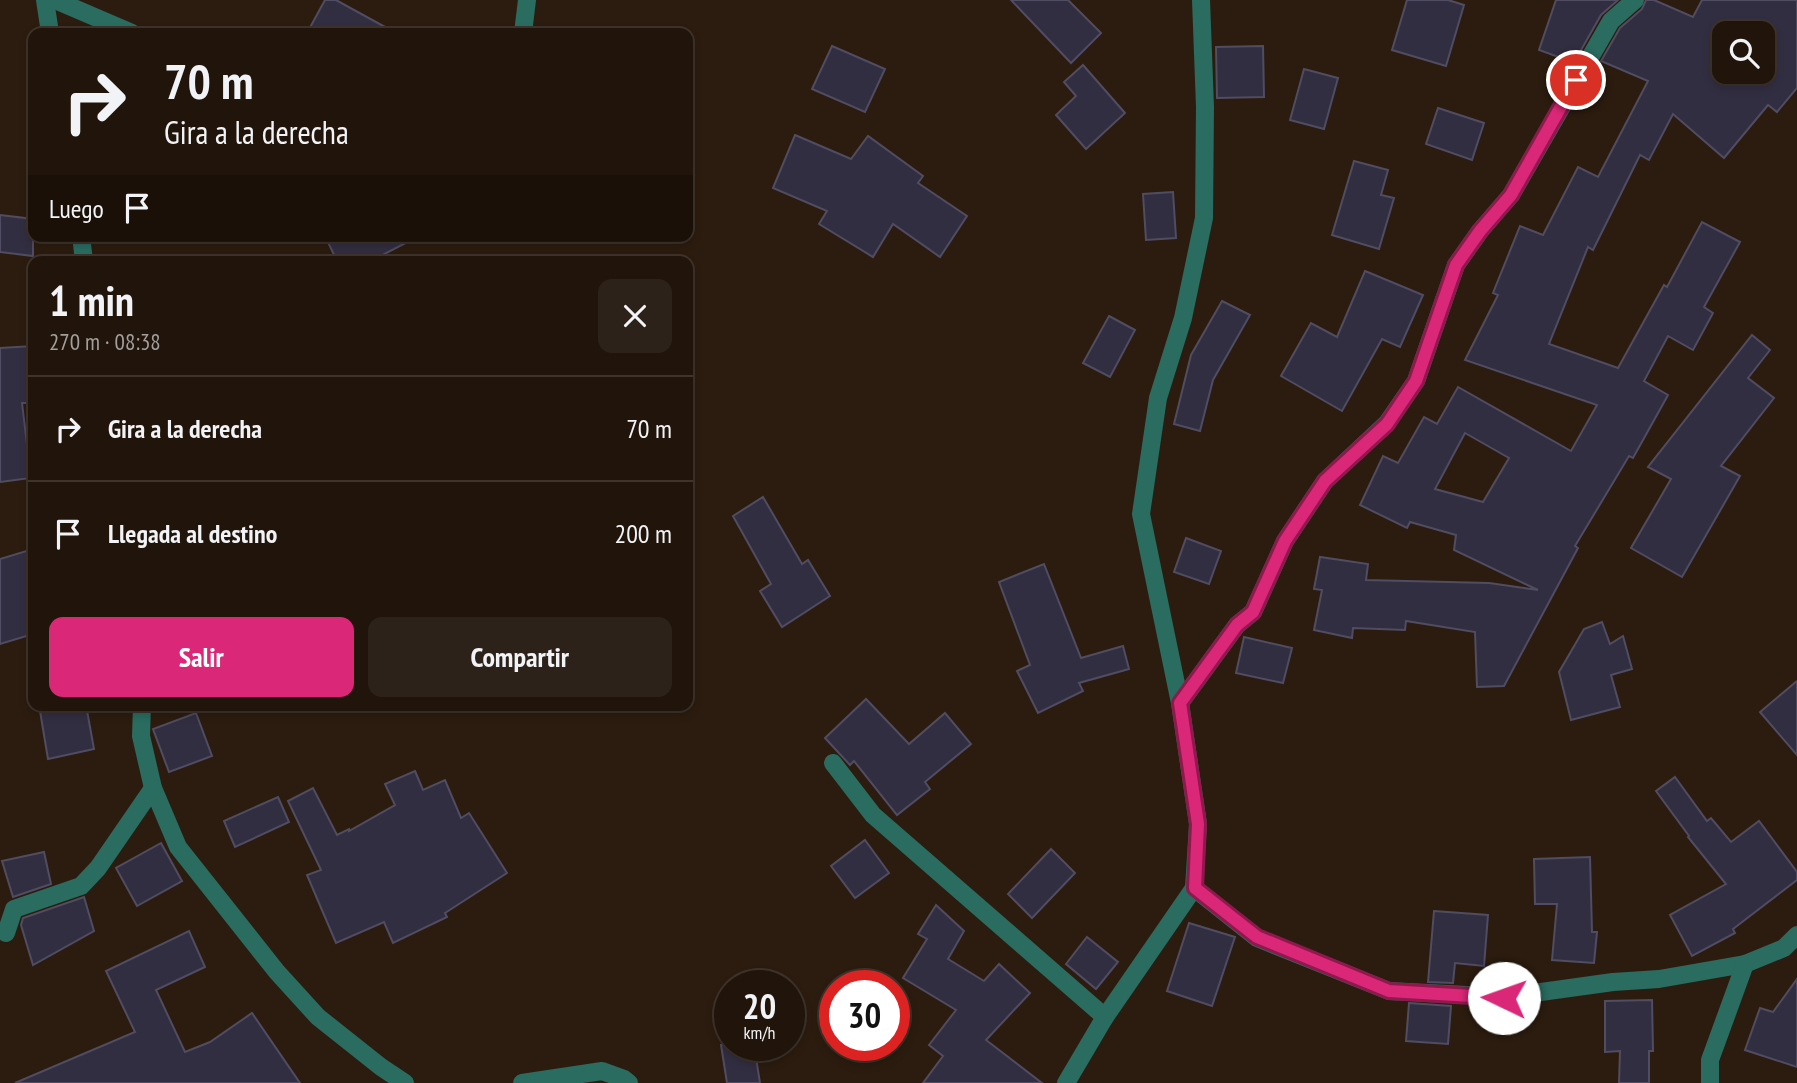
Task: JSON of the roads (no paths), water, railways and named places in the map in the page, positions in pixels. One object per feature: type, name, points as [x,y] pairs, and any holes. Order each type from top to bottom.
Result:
[{"type":"street","points":[[45,0],[49,28]]},
{"type":"street","points":[[55,0],[120,28]]},
{"type":"street","points":[[524,28],[527,0]]},
{"type":"street","points":[[1066,1083],[1105,1017],[1195,888],[1198,824],[1180,703],[1141,514],[1158,398],[1183,318],[1204,218],[1205,107],[1201,0]]},
{"type":"street","points":[[1180,703],[1237,625],[1253,612],[1285,541],[1325,481],[1387,424],[1416,381],[1456,265],[1480,231],[1511,195],[1611,21],[1635,0]]},
{"type":"street","points":[[142,711],[141,736],[153,788],[178,847],[277,972],[318,1017],[405,1083]]},
{"type":"street","points":[[834,763],[873,815],[1105,1017]]},
{"type":"street","points":[[6,933],[14,909],[81,886],[98,868],[153,788]]},
{"type":"street","points":[[1195,888],[1257,937],[1389,991],[1504,998],[1613,982],[1659,979],[1745,964],[1784,948],[1797,935]]},
{"type":"street","points":[[1710,1083],[1710,1060],[1745,964]]},
{"type":"street","points":[[522,1083],[602,1071],[629,1083]]}]
